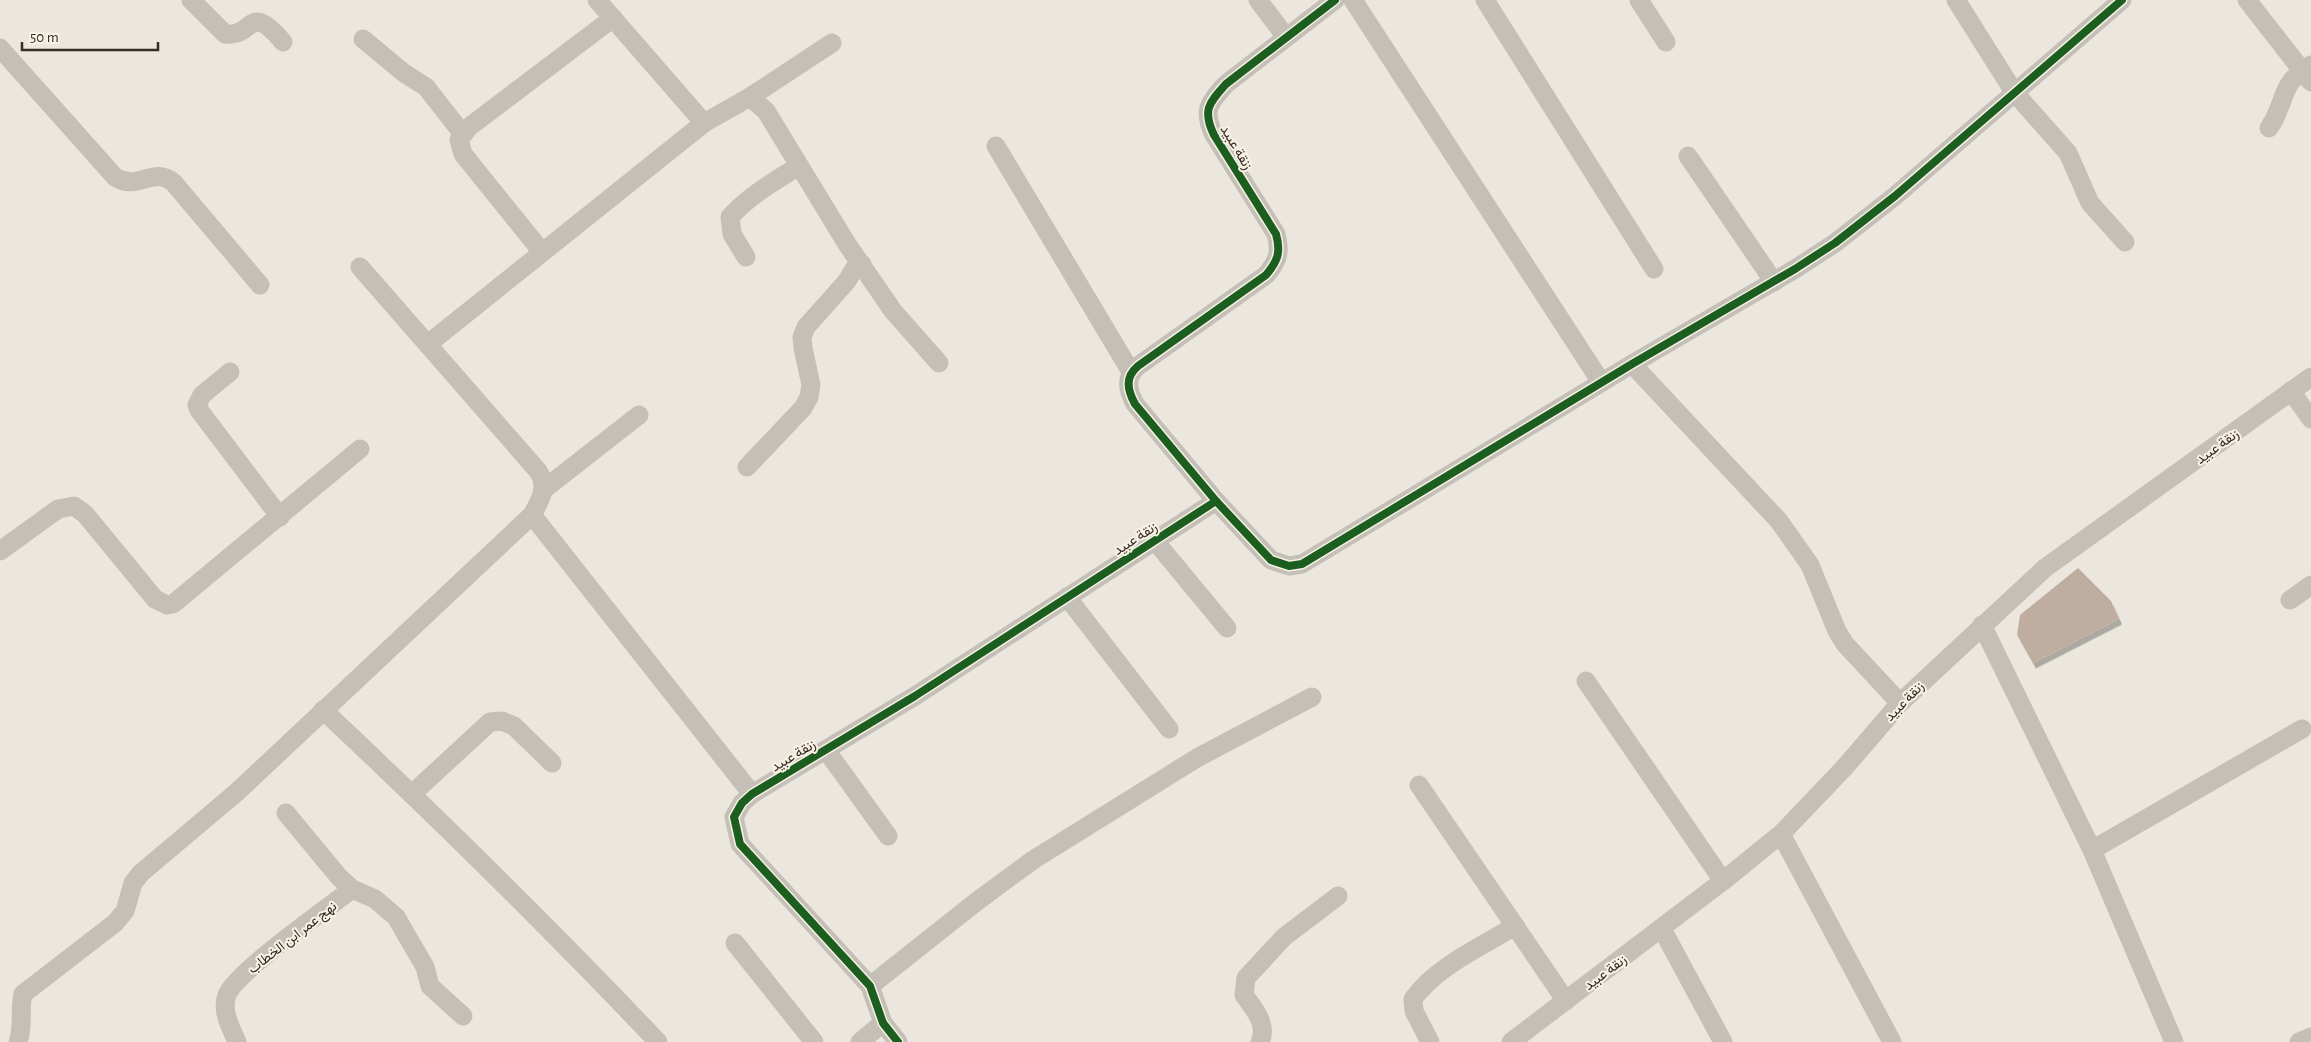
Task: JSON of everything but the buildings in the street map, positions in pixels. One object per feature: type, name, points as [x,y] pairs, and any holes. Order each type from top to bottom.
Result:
[{"type":"street","points":[[191,0],[224,34],[233,34],[250,22],[260,19],[269,22],[284,42]]},
{"type":"street","points":[[597,0],[704,123]]},
{"type":"street","points":[[1258,0],[1286,38]]},
{"type":"street","name":"زنقة عبيد","points":[[1131,372],[1266,275],[1275,265],[1280,247],[1276,234],[1214,135],[1208,123],[1207,111],[1211,100],[1226,84],[1335,0]]},
{"type":"street","points":[[1352,0],[1601,382]]},
{"type":"street","points":[[1484,0],[1654,269]]},
{"type":"street","points":[[1639,0],[1666,42]]},
{"type":"street","points":[[1956,0],[2014,92],[2072,159],[2090,203],[2124,242]]},
{"type":"street","points":[[996,146],[1131,372],[1128,386],[1135,404],[1216,501],[1271,560],[1289,566],[1302,564],[1601,382],[1774,282],[1835,243],[1870,216],[2122,0]]},
{"type":"street","points":[[2247,0],[2308,73],[2289,83],[2278,114],[2269,128]]},
{"type":"street","points":[[542,252],[463,154],[459,140],[462,133],[613,18]]},
{"type":"street","points":[[363,39],[404,73],[426,87],[462,133]]},
{"type":"street","points":[[428,344],[704,123],[750,97],[832,43]]},
{"type":"street","points":[[0,48],[116,177],[123,182],[131,184],[157,176],[166,177],[173,182],[260,285]]},
{"type":"street","points":[[750,97],[766,111],[847,244],[893,311],[939,363]]},
{"type":"street","points":[[1688,156],[1774,282]]},
{"type":"street","points":[[746,257],[732,234],[730,217],[740,206],[766,186],[799,166]]},
{"type":"street","points":[[746,467],[803,408],[809,397],[812,385],[803,348],[806,327],[847,281],[854,269],[862,264]]},
{"type":"street","points":[[18,1042],[21,1035],[20,1006],[23,994],[32,985],[115,923],[125,910],[133,883],[140,873],[237,792],[532,515],[541,498],[543,483],[538,471],[360,267]]},
{"type":"street","points":[[1632,364],[1779,521],[1810,565],[1837,632],[1845,644],[1900,703]]},
{"type":"street","points":[[230,372],[202,395],[197,405],[280,517]]},
{"type":"street","name":"زنقة عبيد","points":[[1511,1042],[1662,929],[1781,834],[1845,767],[1900,703],[1982,624],[2045,568],[2311,377]]},
{"type":"street","points":[[2291,391],[2311,419]]},
{"type":"street","points":[[543,490],[639,414]]},
{"type":"street","points":[[0,551],[58,509],[74,506],[85,514],[155,599],[167,605],[173,604],[360,449]]},
{"type":"street","name":"زنقة عبيد","points":[[898,1042],[882,1023],[870,986],[740,844],[734,816],[742,803],[752,794],[915,696],[1216,501]]},
{"type":"street","points":[[532,515],[752,794]]},
{"type":"street","points":[[1155,541],[1227,628]]},
{"type":"street","points":[[2290,600],[2311,585]]},
{"type":"street","points":[[1067,596],[1169,729]]},
{"type":"street","points":[[1982,624],[2092,850],[2174,1042]]},
{"type":"street","points":[[1586,681],[1724,881]]},
{"type":"street","points":[[870,986],[976,902],[1033,860],[1197,758],[1312,698]]},
{"type":"street","points":[[323,710],[412,794],[580,960],[658,1042]]},
{"type":"street","points":[[412,794],[490,722],[502,721],[514,726],[552,763]]},
{"type":"street","points":[[2092,850],[2302,728]]},
{"type":"street","points":[[826,750],[888,836]]},
{"type":"street","points":[[1419,785],[1566,1002]]},
{"type":"street","points":[[286,813],[338,877],[352,889],[374,899],[396,916],[425,967],[430,986],[463,1016]]},
{"type":"street","points":[[1781,834],[1892,1042]]},
{"type":"street","name":"نهج عمر ابن الخطاب","points":[[238,1042],[225,1009],[227,994],[248,970],[352,889]]},
{"type":"street","points":[[1260,1042],[1263,1036],[1263,1024],[1244,995],[1246,978],[1284,937],[1338,896]]},
{"type":"street","points":[[1430,1042],[1414,1011],[1413,999],[1420,989],[1440,972],[1515,926]]},
{"type":"street","points":[[1662,929],[1723,1042]]},
{"type":"street","points":[[734,943],[814,1042]]},
{"type":"street","points":[[860,1042],[882,1023]]},
{"type":"street","points":[[2300,1042],[2311,1037]]},
{"type":"cycle path","points":[[898,1042],[883,1023],[870,986],[740,844],[734,817],[742,803],[752,794],[915,696],[1216,501],[1135,404],[1130,393],[1129,379],[1138,366],[1266,275],[1273,265],[1278,251],[1276,234],[1214,135],[1208,119],[1209,107],[1215,96],[1226,84],[1335,0]]},
{"type":"cycle path","points":[[1216,501],[1271,560],[1289,566],[1302,564],[1632,364],[1795,269],[1835,243],[1895,196],[2122,0]]}]
